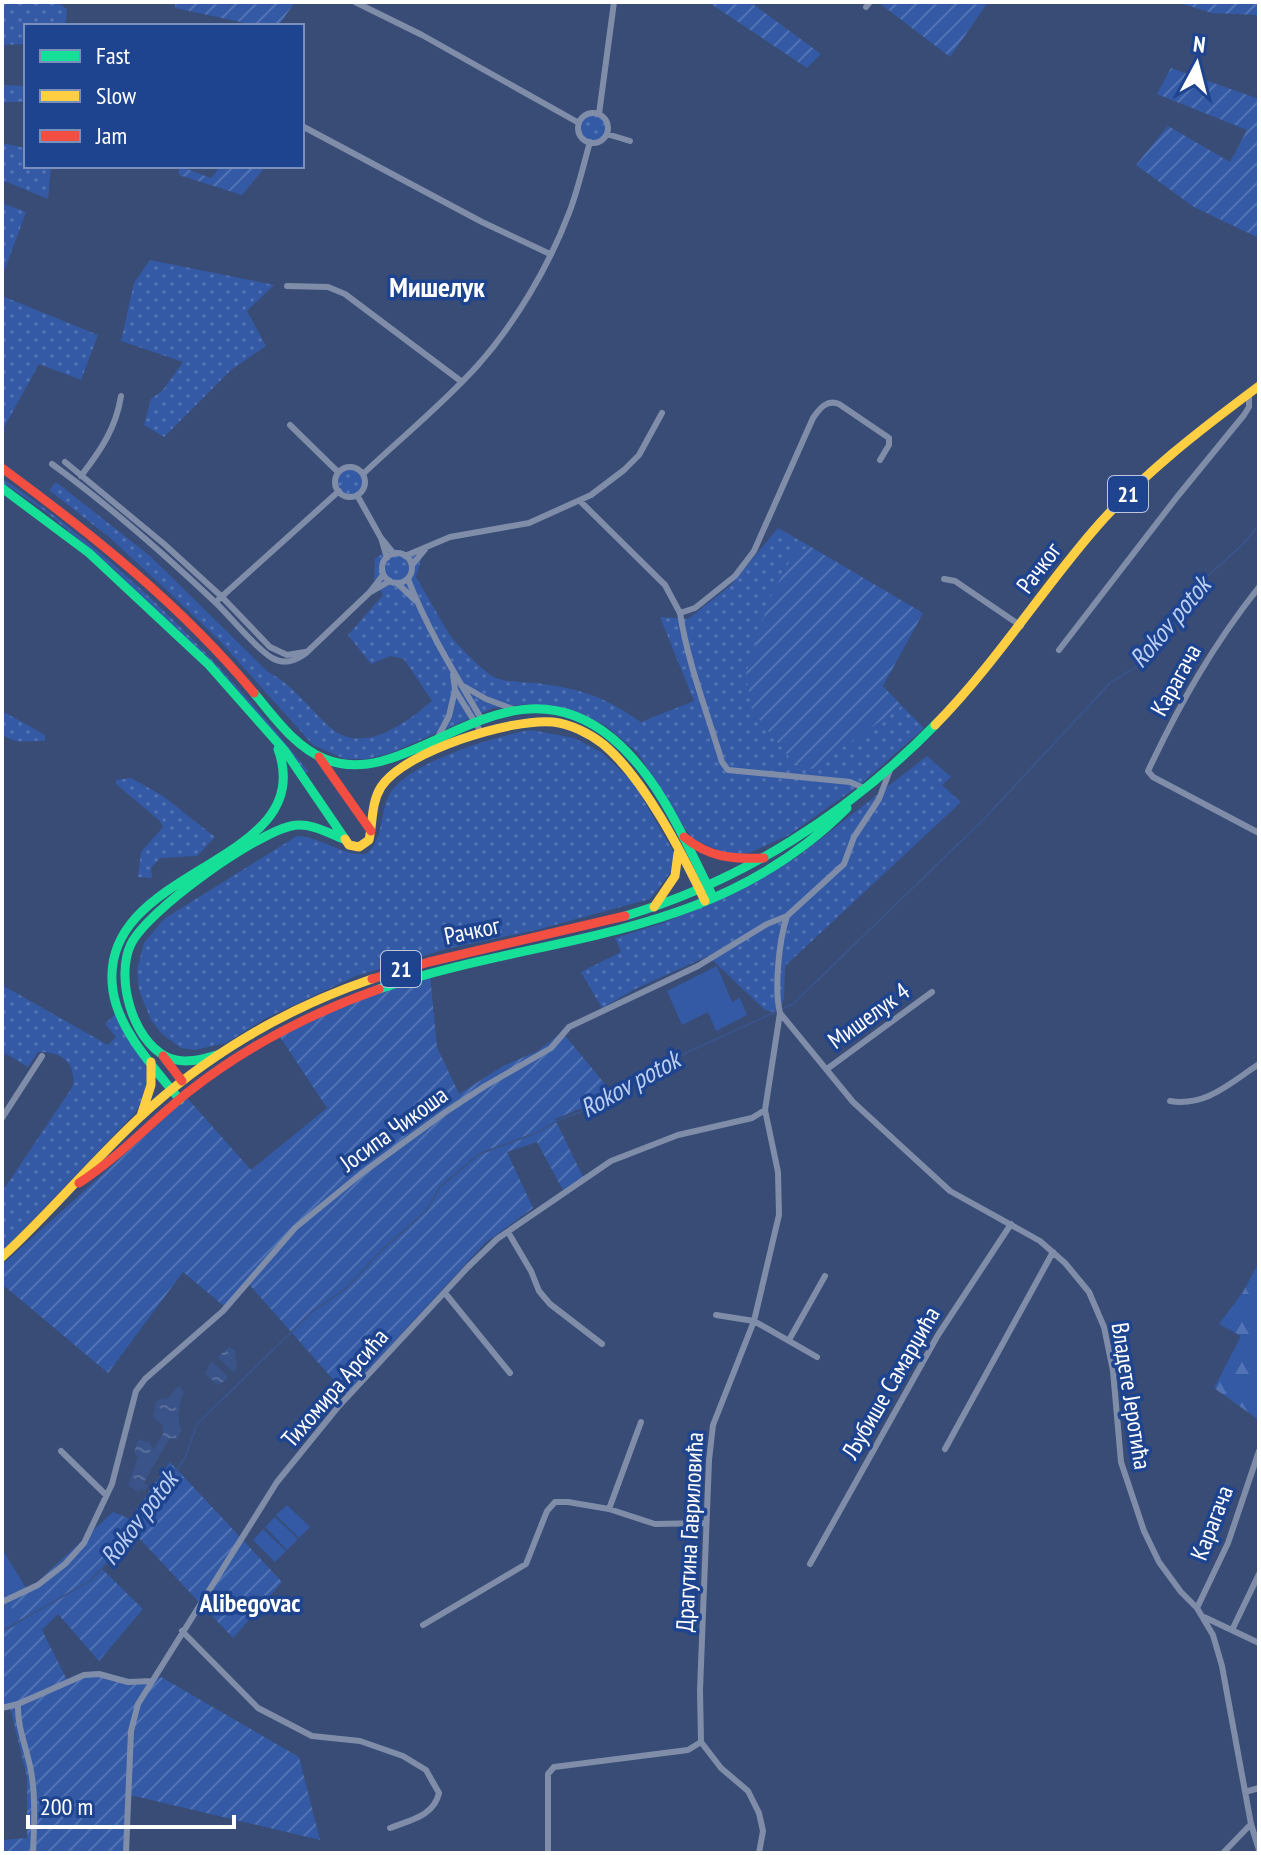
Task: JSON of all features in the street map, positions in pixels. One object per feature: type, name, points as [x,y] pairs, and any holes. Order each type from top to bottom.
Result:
[{"type":"main road","name":"Рачког","points":[[75,1186],[99,1171],[180,1100],[226,1066],[266,1041],[357,997],[452,968],[633,926],[709,899],[796,853],[890,770],[955,706],[1109,513],[1175,452],[1259,386]]},
{"type":"main road","points":[[2,468],[74,520],[148,582],[215,647],[293,736],[318,756],[371,832]]},
{"type":"main road","points":[[2,488],[63,532],[129,588],[209,665],[271,734],[306,780],[344,840]]},
{"type":"main road","points":[[182,1081],[147,1038],[126,996],[123,968],[135,936],[160,910],[267,835],[305,825],[318,827],[359,847],[367,842],[371,832],[377,795],[394,771],[516,711],[563,713],[604,731],[639,764],[680,833],[709,899]]},
{"type":"main road","points":[[318,756],[341,764],[361,765],[388,758],[436,738],[481,726],[550,722],[580,730],[618,756],[637,780],[678,852],[704,888]]},
{"type":"main road","points":[[180,1100],[121,1015],[112,982],[115,955],[124,935],[150,905],[269,821],[285,787],[284,765],[271,734]]},
{"type":"main road","name":"Рачког","points":[[2,1257],[171,1089],[250,1034],[294,1011],[389,973],[451,955],[583,928],[704,888],[764,858],[866,789]]},
{"type":"main road","points":[[680,833],[702,851],[718,858],[738,861],[764,858]]},
{"type":"main road","points":[[654,907],[675,877],[678,852]]},
{"type":"main road","points":[[162,1055],[175,1060],[196,1061],[220,1054]]},
{"type":"main road","points":[[141,1116],[151,1085],[151,1062]]},
{"type":"street","points":[[355,2],[422,35],[579,123],[582,137],[590,142],[600,141],[607,134],[608,125],[599,114],[614,2]]},
{"type":"street","points":[[579,123],[585,115],[599,114]]},
{"type":"street","points":[[304,127],[482,222],[550,254]]},
{"type":"street","points":[[607,134],[630,141]]},
{"type":"street","points":[[363,474],[462,382],[510,323],[550,254],[570,211],[590,142]]},
{"type":"street","points":[[287,286],[328,287],[345,294],[462,382]]},
{"type":"street","points":[[1059,650],[1244,415],[1249,407],[1249,394]]},
{"type":"street","points":[[76,482],[109,436],[121,396]]},
{"type":"street","points":[[680,613],[695,608],[735,576],[754,551],[813,418],[823,405],[835,402],[889,438],[889,445],[880,460]]},
{"type":"street","points":[[52,464],[215,602],[271,657],[291,661],[308,651],[369,593],[383,575],[387,558],[394,554],[405,556],[463,534],[529,523],[580,501],[603,488],[624,470],[646,446],[662,413]]},
{"type":"street","points":[[290,425],[338,472]]},
{"type":"street","points":[[65,462],[222,597],[279,653],[308,651]]},
{"type":"street","points":[[338,472],[351,467],[363,474],[365,483],[357,495]]},
{"type":"street","points":[[338,472],[335,482],[339,491],[347,496],[357,495]]},
{"type":"street","points":[[215,602],[339,491]]},
{"type":"street","points":[[357,495],[381,538],[394,554]]},
{"type":"street","points":[[580,501],[665,585],[680,613],[686,653],[722,762],[728,770],[850,782],[866,789]]},
{"type":"street","points":[[381,538],[387,558]]},
{"type":"street","points":[[426,548],[412,565],[408,579],[415,600],[453,674],[463,685],[486,699],[516,711]]},
{"type":"street","points":[[405,556],[412,565]]},
{"type":"street","points":[[383,575],[415,600]]},
{"type":"street","points":[[369,593],[408,579]]},
{"type":"street","points":[[944,579],[955,581],[1021,626]]},
{"type":"street","name":"Карагача","points":[[1259,587],[1216,643],[1148,771],[1153,777],[1259,833]]},
{"type":"street","points":[[436,738],[451,711],[455,690],[453,674]]},
{"type":"street","points":[[463,685],[481,726]]},
{"type":"street","points":[[455,690],[481,726]]},
{"type":"street","name":"Јосипа Чикоша","points":[[2,1602],[38,1585],[65,1564],[84,1543],[112,1484],[136,1391],[145,1379],[223,1311],[295,1228],[362,1173],[444,1113],[551,1048],[569,1027],[698,966],[767,924],[787,916],[844,864],[854,837],[879,799],[890,770]]},
{"type":"street","name":"Драгутина Гавриловића","points":[[701,1742],[706,1523],[713,1425],[754,1321],[779,1215],[778,1172],[765,1110],[779,1010],[780,961],[787,916]]},
{"type":"street","name":"Мишелук 4","points":[[827,1069],[932,992]]},
{"type":"street","name":"Владете Јеротића","points":[[779,1010],[853,1102],[950,1191],[1011,1224],[1053,1252],[1084,1285],[1095,1302],[1104,1327],[1118,1410],[1121,1462],[1144,1531],[1159,1562],[1204,1617],[1213,1635],[1259,1850]]},
{"type":"street","points":[[2,1118],[42,1056]]},
{"type":"street","points":[[1170,1101],[1188,1104],[1201,1101],[1259,1064]]},
{"type":"street","name":"Тихомира Арсића","points":[[126,1853],[133,1718],[138,1704],[277,1482],[338,1407],[468,1267],[508,1232],[611,1161],[678,1135],[752,1118],[765,1110]]},
{"type":"street","name":"Љубише Самарџића","points":[[810,1564],[938,1335],[1011,1224]]},
{"type":"street","points":[[508,1232],[539,1291],[550,1304],[602,1344]]},
{"type":"street","points":[[945,1449],[1053,1252]]},
{"type":"street","points":[[789,1340],[825,1276]]},
{"type":"street","points":[[445,1293],[510,1373]]},
{"type":"street","points":[[716,1315],[754,1321],[817,1357]]},
{"type":"street","points":[[609,1509],[641,1422]]},
{"type":"street","points":[[61,1451],[106,1495]]},
{"type":"street","name":"Карагача","points":[[1197,1608],[1228,1543],[1259,1451]]},
{"type":"street","points":[[423,1625],[526,1564],[547,1511],[555,1502],[609,1509],[655,1524],[706,1523]]},
{"type":"street","points":[[1232,1630],[1259,1574]]},
{"type":"street","points":[[1204,1617],[1259,1643]]},
{"type":"street","points":[[182,1631],[258,1708],[301,1732],[370,1743],[403,1756],[426,1770],[439,1793],[437,1805],[427,1813],[390,1828]]},
{"type":"street","points":[[2,1708],[84,1675],[99,1674],[128,1682],[152,1681]]},
{"type":"street","points":[[18,1704],[18,1720],[31,1772],[35,1817],[33,1853]]},
{"type":"street","points":[[548,1853],[548,1774],[554,1767],[688,1750],[701,1742],[721,1768],[748,1791],[759,1813],[763,1831],[759,1853]]},
{"type":"street","points":[[1245,1792],[1259,1788]]},
{"type":"street","points":[[1223,1853],[1251,1824]]},
{"type":"green space","points":[[2,2],[56,2],[67,9],[65,24],[24,24],[24,44],[2,45]]},
{"type":"green space","points":[[175,2],[295,2],[279,24],[251,24],[175,8]]},
{"type":"green space","points":[[708,2],[750,2],[821,54],[807,68]]},
{"type":"green space","points":[[878,2],[988,2],[950,57]]},
{"type":"green space","points":[[1184,2],[1259,2],[1259,15],[1212,13]]},
{"type":"green space","points":[[1171,68],[1259,99],[1259,238],[1194,207],[1136,165],[1168,126],[1230,162],[1247,130],[1157,94]]},
{"type":"green space","points":[[2,85],[24,86],[24,102],[2,102]]},
{"type":"green space","points":[[593,115],[602,119],[606,128],[602,137],[593,141],[584,137],[580,128],[584,119]]},
{"type":"green space","points":[[2,143],[24,148],[24,168],[51,168],[48,199],[2,180]]},
{"type":"green space","points":[[179,168],[211,178],[219,168],[264,168],[242,195],[179,175]]},
{"type":"green space","points":[[2,203],[26,212],[5,269],[2,268]]},
{"type":"green space","points":[[150,260],[274,285],[247,311],[266,346],[231,370],[164,437],[144,425],[151,399],[163,390],[183,362],[121,341],[134,283]]},
{"type":"green space","points":[[2,296],[98,335],[81,380],[39,364],[2,431]]},
{"type":"green space","points":[[350,469],[359,473],[363,482],[359,491],[350,495],[341,491],[337,482],[341,473]]},
{"type":"green space","points":[[2,478],[87,542],[166,613],[240,690],[308,771],[305,773],[115,570],[46,512],[2,482]]},
{"type":"green space","points":[[56,482],[150,556],[268,672],[288,686],[329,727],[350,738],[375,736],[388,731],[432,701],[404,659],[390,656],[371,664],[348,635],[383,595],[374,579],[375,559],[391,548],[422,556],[416,577],[452,638],[490,675],[583,692],[606,701],[641,722],[694,701],[660,617],[688,619],[731,585],[778,528],[811,547],[794,553],[811,768],[902,706],[924,728],[861,784],[789,835],[749,853],[727,854],[693,839],[638,753],[606,726],[575,711],[529,704],[493,708],[391,753],[367,759],[345,759],[313,745],[220,641],[109,537],[49,490]]},
{"type":"green space","points":[[811,547],[923,613],[883,686],[902,706],[812,769],[793,762],[752,710],[746,674],[769,600],[794,553]]},
{"type":"green space","points":[[6,713],[45,735],[45,741],[17,741],[7,737],[2,733],[2,714]]},
{"type":"green space","points":[[531,730],[574,738],[601,752],[633,782],[673,851],[673,869],[650,899],[536,930],[446,949],[356,976],[266,1018],[226,1043],[195,1050],[181,1048],[162,1034],[151,1020],[139,990],[137,970],[144,943],[164,919],[297,836],[350,853],[366,854],[378,835],[388,797],[412,773],[474,745]]},
{"type":"green space","points":[[927,756],[951,777],[942,785],[961,802],[785,966],[784,999],[778,1013],[765,1010],[708,956],[635,989],[602,1008],[581,972],[621,952],[615,938],[709,904],[796,858]]},
{"type":"green space","points":[[131,778],[163,796],[215,837],[197,856],[160,858],[151,868],[152,878],[138,877],[141,852],[163,827],[160,821],[116,784],[116,780]]},
{"type":"green space","points":[[717,966],[732,1002],[740,998],[747,1015],[716,1031],[708,1012],[682,1025],[667,991]]},
{"type":"green space","points":[[430,975],[437,1047],[459,1094],[503,1066],[538,1051],[562,1032],[614,1095],[555,1119],[583,1177],[563,1190],[537,1142],[507,1152],[533,1208],[485,1243],[346,1394],[247,1282],[225,1307],[183,1272],[108,1373],[2,1284],[2,1265],[187,1098],[251,1170],[327,1108],[280,1037],[321,1012]]},
{"type":"green space","points":[[2,985],[108,1045],[116,1037],[105,1024],[116,1013],[140,1049],[147,1072],[146,1084],[135,1113],[2,1252],[2,1192],[73,1086],[73,1077],[69,1064],[54,1054],[38,1052],[28,1067],[5,1053],[2,1057]]},
{"type":"green space","points":[[1259,1262],[1259,1420],[1214,1388],[1241,1336],[1219,1324],[1243,1292]]},
{"type":"green space","points":[[170,1462],[282,1582],[233,1638],[135,1534],[102,1569],[143,1609],[99,1661],[58,1614],[42,1630],[67,1680],[95,1671],[147,1683],[161,1677],[299,1757],[320,1840],[130,1795],[129,1853],[2,1853],[2,1840],[27,1838],[27,1777],[10,1707],[2,1708],[2,1632],[21,1623],[7,1601],[28,1591],[113,1512],[130,1519]]},
{"type":"green space","points":[[287,1505],[310,1527],[299,1538],[276,1515]]},
{"type":"green space","points":[[275,1517],[298,1539],[287,1550],[265,1527]]},
{"type":"green space","points":[[263,1529],[286,1551],[275,1562],[253,1540]]},
{"type":"green space","points":[[2,1549],[28,1591],[7,1601],[21,1623],[2,1632]]},
{"type":"water","points":[[229,1347],[235,1350],[237,1368],[233,1372],[218,1357]]},
{"type":"water","points":[[211,1361],[227,1375],[227,1379],[218,1385],[205,1374]]},
{"type":"water","points":[[179,1386],[184,1392],[179,1411],[181,1431],[177,1439],[170,1438],[144,1482],[148,1486],[138,1492],[128,1485],[138,1457],[134,1453],[138,1439],[150,1443],[153,1450],[163,1434],[163,1426],[153,1417],[156,1402],[162,1398],[166,1400]]},
{"type":"waterway","name":"Rokov potok","points":[[2,1631],[90,1581],[119,1550],[185,1458],[197,1424],[313,1311],[345,1289],[383,1249],[426,1211],[440,1187],[479,1154],[615,1099],[642,1073],[793,1004],[984,819],[1110,683],[1137,666],[1166,618],[1259,525]]},
{"type":"traffic: fast","points":[[2,488],[89,553],[209,665],[285,751],[345,839]]},
{"type":"traffic: fast","points":[[254,693],[286,730],[314,754],[358,765],[391,758],[496,715],[534,709],[572,715],[612,738],[644,772],[670,812],[713,897]]},
{"type":"traffic: fast","points":[[625,916],[711,884],[792,840],[867,787],[935,725]]},
{"type":"traffic: fast","points":[[180,1100],[139,1049],[122,1021],[113,991],[116,949],[137,917],[168,890],[240,844],[268,819],[282,788],[278,749]]},
{"type":"traffic: fast","points":[[379,989],[442,970],[625,928],[684,910],[741,885],[795,852],[847,808]]},
{"type":"traffic: fast","points":[[220,1054],[180,1061],[167,1057],[144,1037],[126,990],[125,973],[131,944],[158,912],[179,894],[228,858],[274,832],[304,825],[343,839]]},
{"type":"traffic: slow","points":[[935,725],[977,678],[1111,510],[1172,454],[1259,386]]},
{"type":"traffic: slow","points":[[345,839],[349,845],[359,847],[369,840],[374,806],[381,787],[412,761],[487,731],[535,722],[559,723],[598,740],[633,776],[673,839],[705,901]]},
{"type":"traffic: slow","points":[[654,907],[675,876],[678,853]]},
{"type":"traffic: slow","points":[[2,1257],[121,1135],[191,1074],[278,1019],[372,979]]},
{"type":"traffic: slow","points":[[141,1116],[151,1085],[151,1062]]},
{"type":"traffic: jam","points":[[2,468],[135,573],[197,630],[254,693]]},
{"type":"traffic: jam","points":[[319,757],[371,831]]},
{"type":"traffic: jam","points":[[684,837],[722,856],[764,858]]},
{"type":"traffic: jam","points":[[372,979],[429,962],[625,916]]},
{"type":"traffic: jam","points":[[79,1183],[187,1093],[231,1061],[303,1021],[379,989]]},
{"type":"traffic: jam","points":[[163,1056],[182,1081]]},
{"type":"district","name":"Мишелук","points":[[437,287]]},
{"type":"district","name":"Alibegovac","points":[[250,1603]]}]
